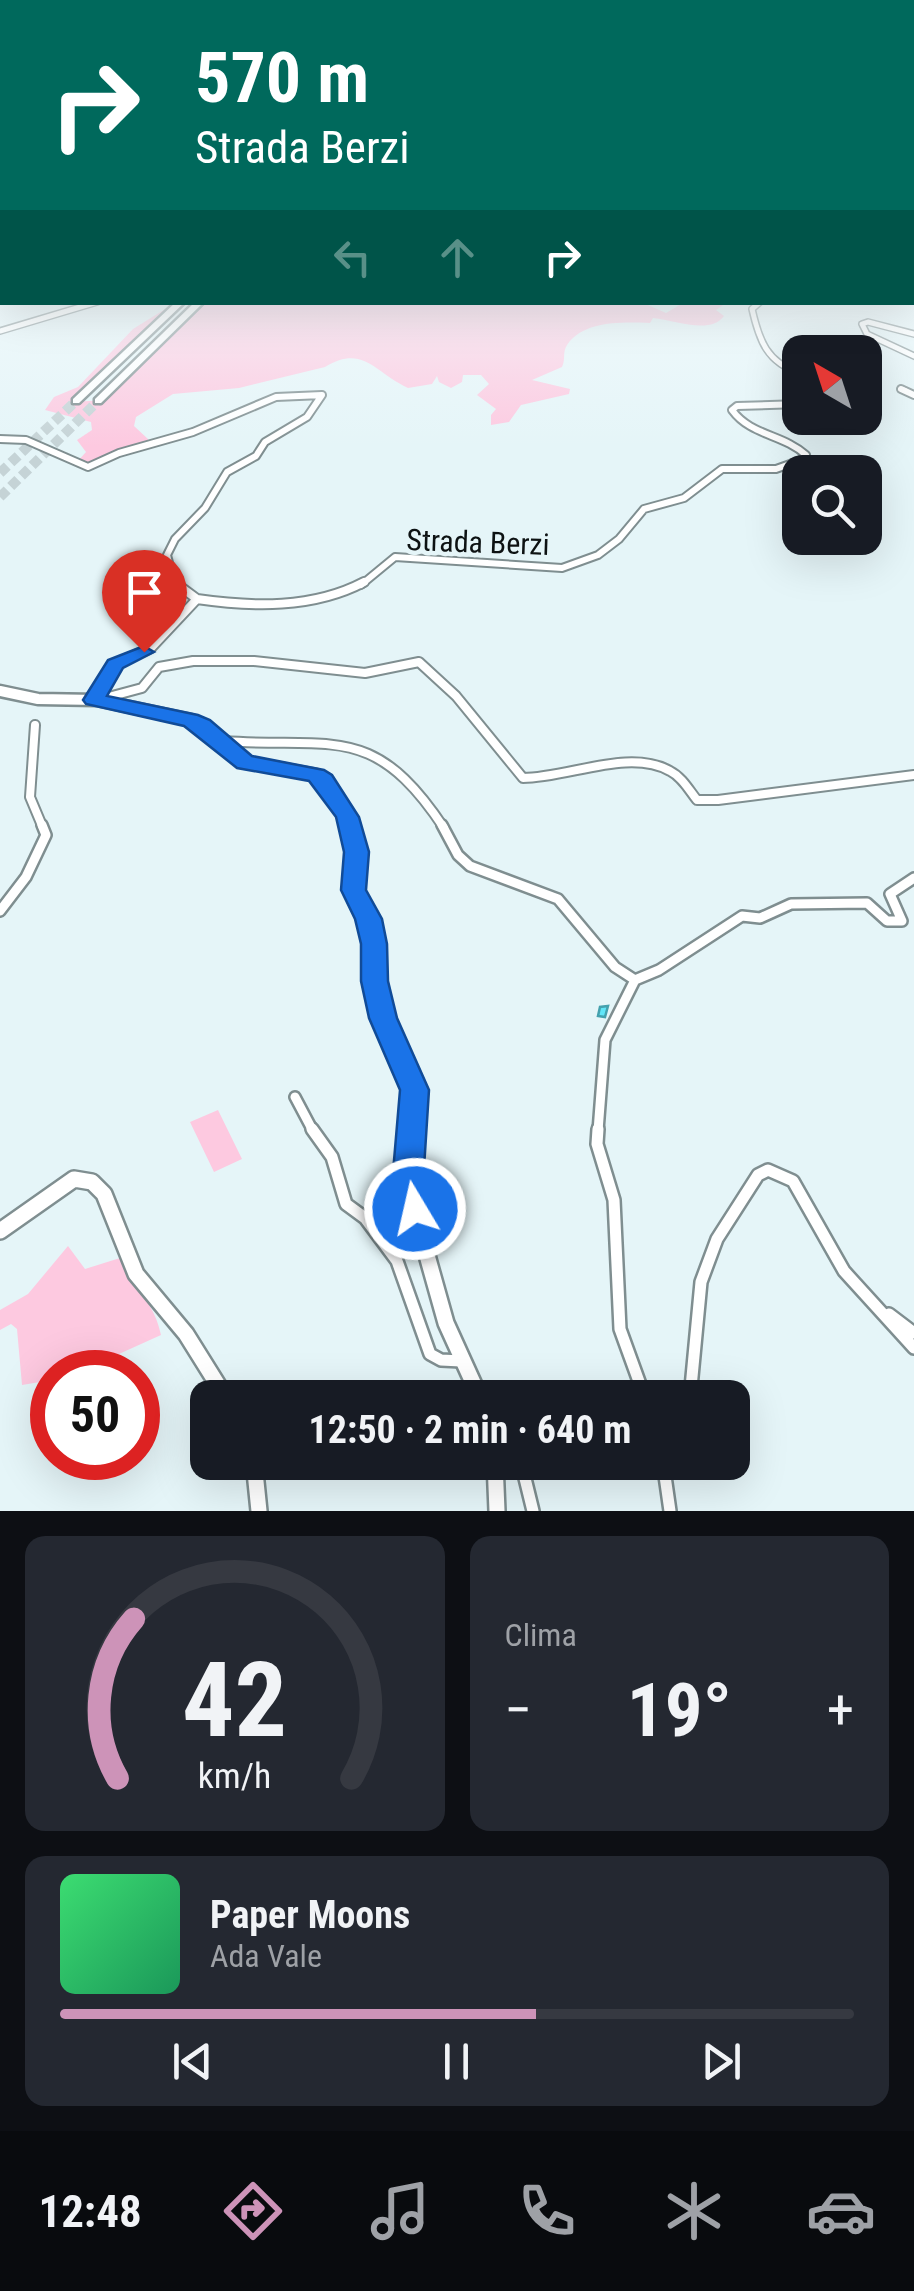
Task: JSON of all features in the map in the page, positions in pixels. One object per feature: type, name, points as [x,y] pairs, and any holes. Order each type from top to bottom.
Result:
[{"type":"highway","points":[[76,401],[176,307]]},
{"type":"highway","points":[[98,401],[195,307]]},
{"type":"main road","points":[[0,691],[38,699],[95,700],[190,720],[245,762],[316,775],[324,780],[348,817],[356,852],[354,890],[368,919],[374,944],[374,981],[383,1018],[415,1090],[407,1184],[446,1322],[471,1380]]},
{"type":"main road","points":[[0,1231],[74,1179],[92,1182],[104,1194],[136,1274],[186,1334],[215,1380]]},
{"type":"main road","points":[[255,1480],[258,1511]]},
{"type":"main road","points":[[495,1480],[496,1511]]},
{"type":"street","points":[[0,331],[82,307]]},
{"type":"street","points":[[755,307],[752,309],[764,351],[782,367]]},
{"type":"street","points":[[914,334],[862,324],[867,334],[914,356]]},
{"type":"street","points":[[901,389],[914,395]]},
{"type":"street","points":[[0,439],[26,440],[83,468],[94,467],[118,454],[201,429],[228,414],[297,394],[322,395],[307,416],[264,442],[256,456],[227,472],[205,508],[176,538],[167,555],[175,586],[197,599],[151,648],[115,664],[95,700]]},
{"type":"street","name":"Strada Berzi","points":[[197,599],[217,604],[276,602],[350,590],[374,578],[396,558],[562,568],[584,564],[633,526],[644,509],[684,498],[715,472],[736,468],[776,470],[804,459],[806,455],[793,441],[762,435],[738,420],[732,410],[738,406],[782,405]]},
{"type":"street","points":[[95,700],[142,688],[159,667],[193,661],[254,661],[365,673],[419,662],[446,686],[523,778],[542,780],[580,770],[649,766],[670,770],[696,800],[718,800],[914,775]]},
{"type":"street","points":[[0,911],[26,877],[46,835],[30,797],[35,726]]},
{"type":"street","points":[[219,740],[342,741],[390,762],[424,800],[459,857],[477,868],[558,899],[615,967],[634,980]]},
{"type":"street","points":[[638,1380],[620,1329],[614,1200],[597,1144],[605,1040],[634,980],[659,970],[742,916],[760,918],[792,904],[866,903],[895,924],[902,920],[890,894],[914,878]]},
{"type":"street","points":[[295,1097],[318,1141],[332,1157],[346,1204],[364,1218],[398,1261],[430,1354],[441,1360],[461,1360]]},
{"type":"street","points":[[692,1380],[701,1282],[717,1239],[758,1174],[768,1170],[793,1181],[844,1271],[914,1348]]},
{"type":"street","points":[[880,1309],[914,1333]]},
{"type":"street","points":[[526,1480],[534,1511]]},
{"type":"street","points":[[666,1480],[670,1511]]},
{"type":"shaded area","points":[[169,307],[71,402],[107,400],[200,307],[651,307],[666,313],[677,307],[721,307],[716,310],[724,316],[718,322],[701,326],[653,318],[650,323],[605,324],[583,331],[567,345],[562,367],[532,380],[570,389],[569,394],[521,405],[509,422],[491,425],[496,409],[477,395],[489,384],[481,375],[463,375],[462,382],[451,388],[439,382],[437,376],[432,384],[408,388],[368,363],[349,358],[239,388],[173,394],[136,417],[134,426],[148,439],[147,443],[89,466],[77,462],[86,452],[77,440],[92,430],[91,422],[45,410],[54,397],[78,387],[133,329]]},
{"type":"shaded area","points":[[218,1110],[242,1159],[214,1172],[190,1122]]},
{"type":"shaded area","points":[[68,1246],[85,1269],[120,1258],[154,1313],[161,1335],[128,1350],[30,1350],[30,1384],[22,1385],[17,1329],[11,1324],[0,1330],[0,1310],[28,1294]]},
{"type":"building","points":[[608,1006],[605,1017],[598,1016],[600,1007]]},
{"type":"tunnel","points":[[0,473],[76,401]]},
{"type":"tunnel","points":[[0,497],[98,401]]},
{"type":"route","points":[[144,652],[115,664],[94,700],[190,720],[202,725],[245,762],[316,775],[324,780],[348,817],[356,852],[354,890],[368,919],[374,944],[374,981],[383,1018],[415,1090],[407,1184],[415,1209]]}]
